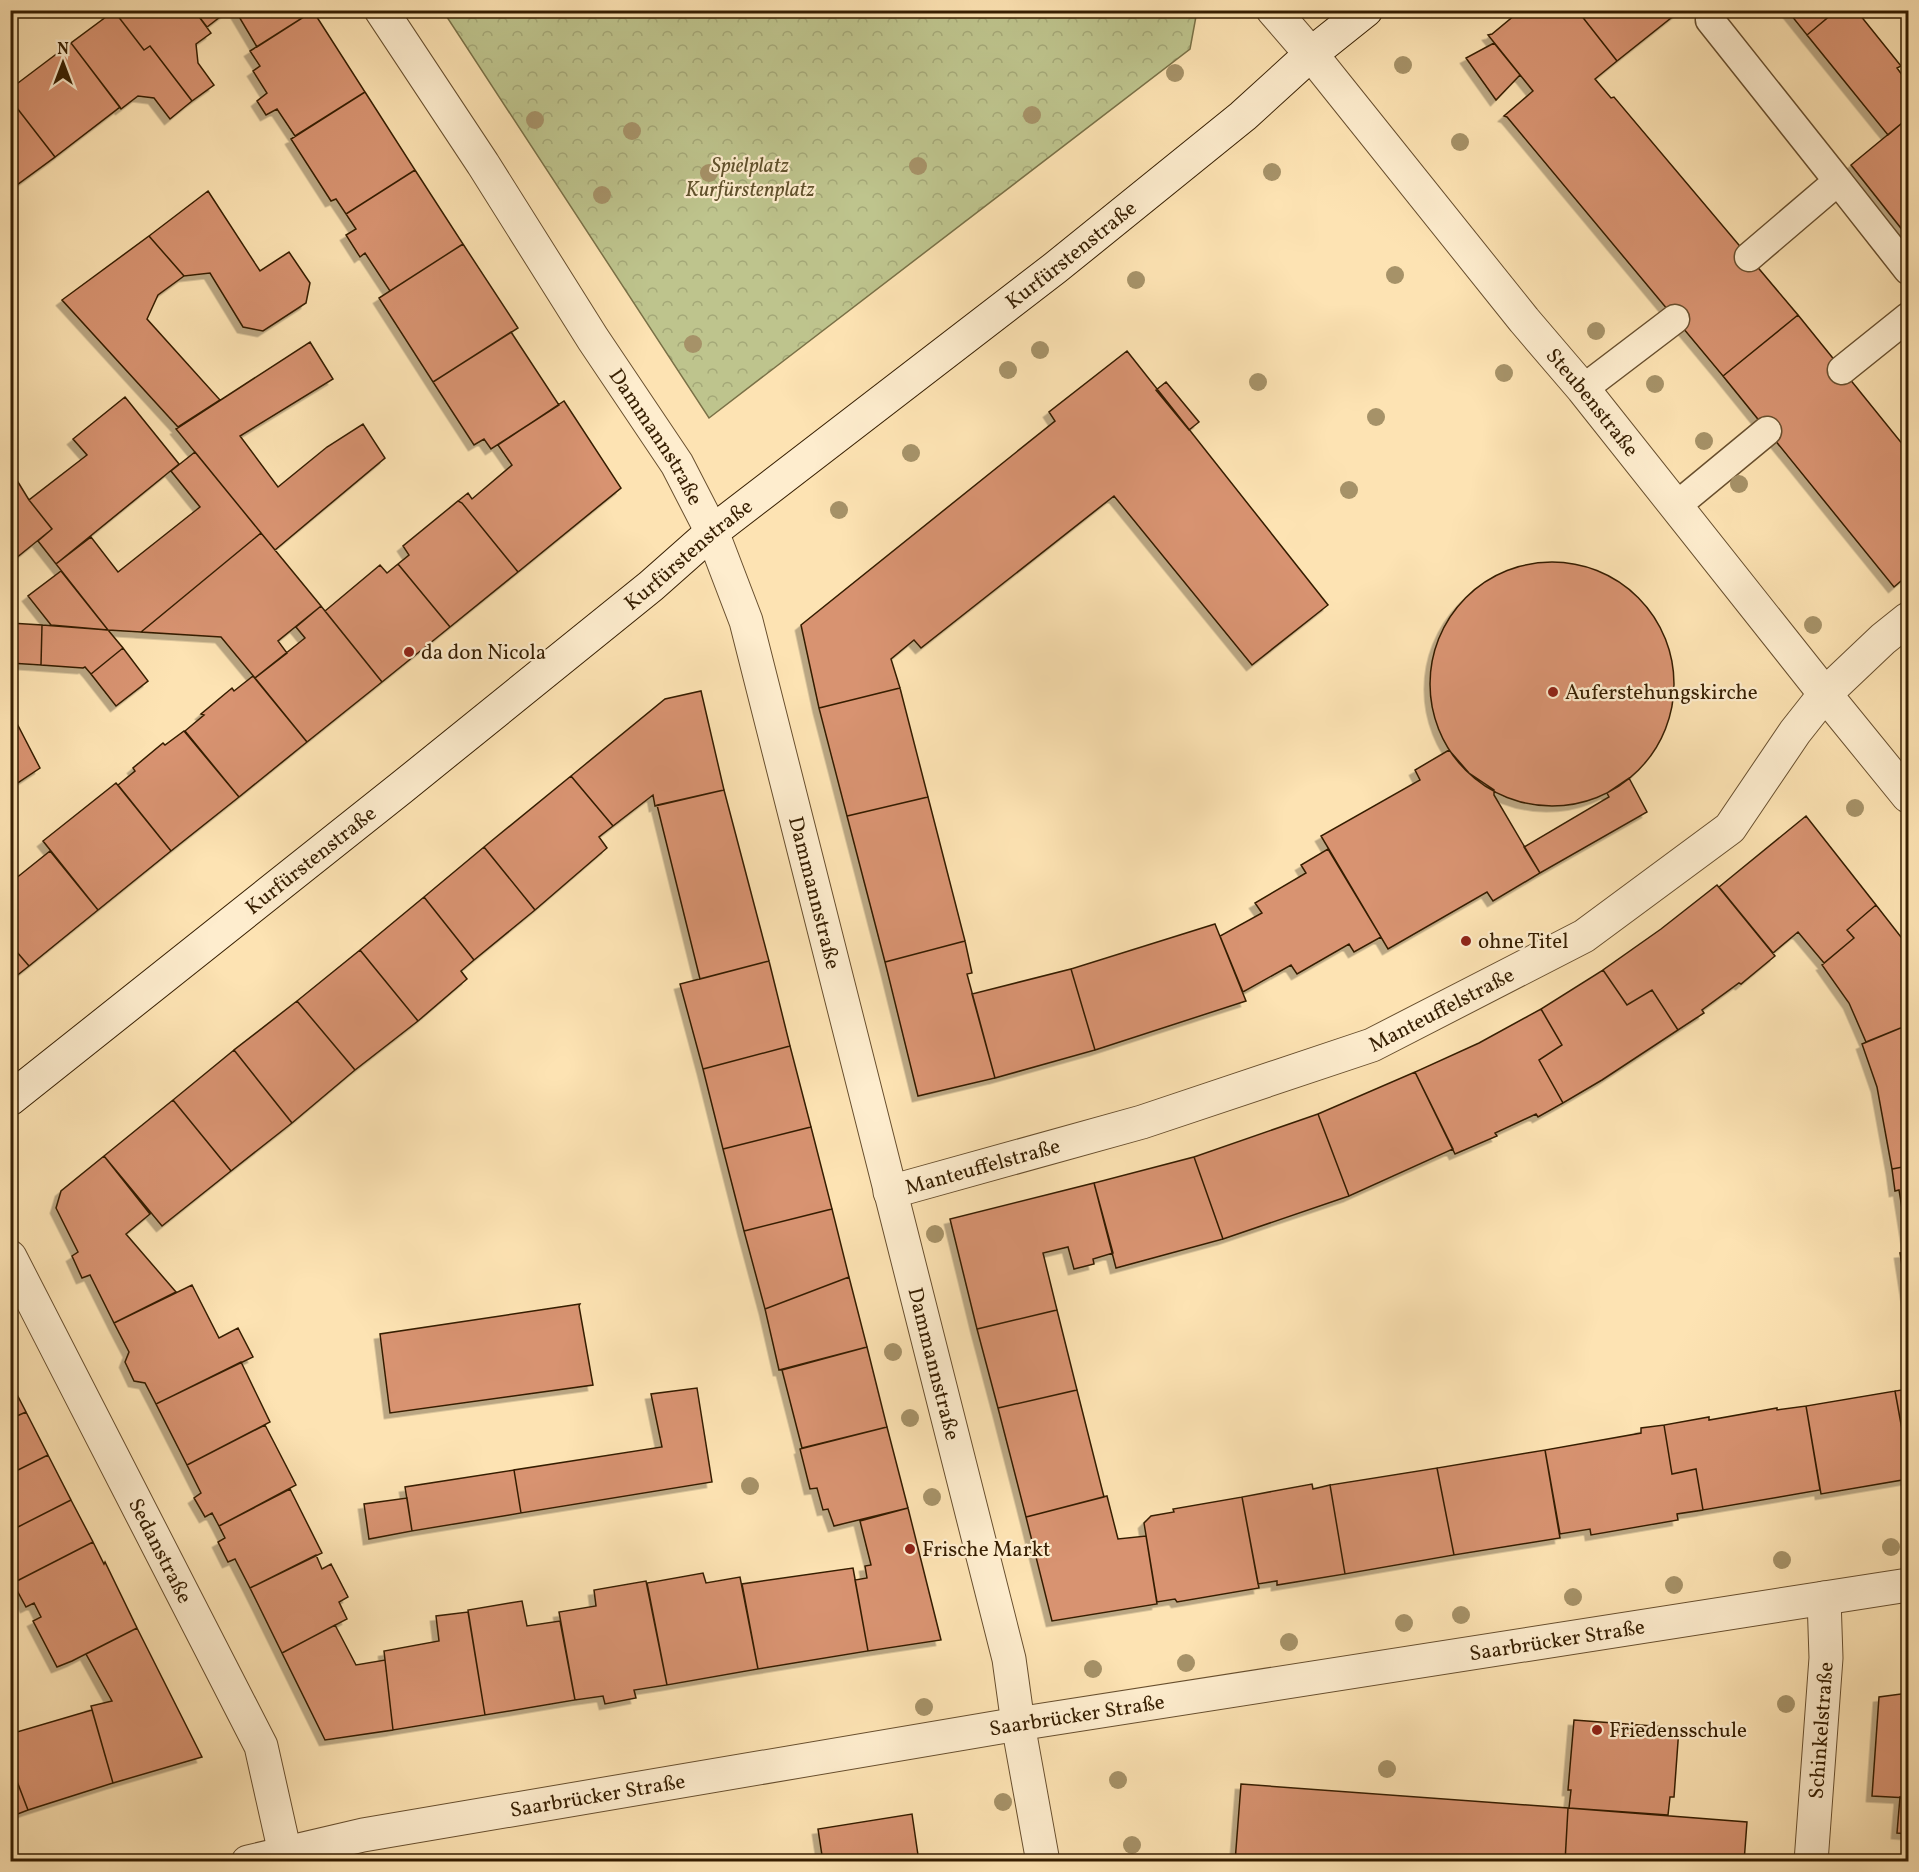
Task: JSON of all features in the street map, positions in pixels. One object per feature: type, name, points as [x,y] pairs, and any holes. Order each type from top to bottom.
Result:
[{"type":"street","name":"Dammannstraße","points":[[381,10],[483,164],[593,339],[677,464],[712,532],[746,621],[1009,1659],[1018,1724],[1043,1862]]},
{"type":"street","name":"Steubenstraße","points":[[1273,10],[1311,54],[1524,320],[1583,388],[1675,507],[1908,796]]},
{"type":"street","name":"Kurfürstenstraße","points":[[10,1099],[401,788],[651,586],[712,532],[1055,268],[1243,116],[1311,54],[1366,10]]},
{"type":"street","name":"Manteuffelstraße","points":[[890,1192],[1143,1122],[1372,1045],[1584,936],[1730,828],[1795,732],[1825,694],[1883,639],[1908,619]]},
{"type":"street","name":"Sedanstraße","points":[[10,1257],[261,1746],[285,1853]]},
{"type":"street","name":"Saarbrücker Straße","points":[[248,1862],[285,1853],[366,1848],[1018,1724],[1908,1585]]},
{"type":"street","name":"Schinkelstraße","points":[[1811,1862],[1826,1658],[1824,1598]]},
{"type":"lane","points":[[1710,20],[1908,270]]},
{"type":"lane","points":[[1749,257],[1838,182]]},
{"type":"lane","points":[[1842,370],[1908,317]]},
{"type":"lane","points":[[1583,388],[1675,319]]},
{"type":"lane","points":[[1675,507],[1767,431]]},
{"type":"green space","name":"Spielplatz Kurfürstenplatz","points":[[443,11],[1197,11],[1190,49],[709,418]]},
{"type":"building","points":[[194,10],[229,10],[207,27]]},
{"type":"building","points":[[194,10],[211,33],[196,44],[198,63],[214,85],[192,101],[150,46],[144,50],[114,11]]},
{"type":"building","points":[[235,10],[312,10],[313,11],[257,47]]},
{"type":"building","points":[[1521,10],[1577,10],[1617,61],[1595,79],[1611,98],[1614,97],[1798,315],[1723,376],[1504,116],[1533,91],[1488,35]]},
{"type":"building","points":[[1577,10],[1681,10],[1617,61]]},
{"type":"building","points":[[1787,10],[1830,10],[1832,14],[1807,35]]},
{"type":"building","points":[[1830,10],[1856,10],[1901,66],[1897,68],[1908,83],[1908,118],[1888,135],[1807,35],[1832,14]]},
{"type":"building","points":[[114,11],[144,50],[150,46],[192,101],[170,119],[154,98],[138,96],[121,109],[71,43]]},
{"type":"building","points":[[313,11],[365,92],[295,136],[277,109],[266,115],[257,101],[267,93],[253,71],[260,66],[250,51]]},
{"type":"building","points":[[71,43],[120,107],[55,157],[10,99],[10,89]]},
{"type":"building","points":[[1494,43],[1520,75],[1496,100],[1466,58]]},
{"type":"building","points":[[365,92],[415,170],[346,214],[336,199],[331,201],[291,139]]},
{"type":"building","points":[[10,99],[55,157],[10,190]]},
{"type":"building","points":[[1908,118],[1908,228],[1904,232],[1851,165]]},
{"type":"building","points":[[415,170],[463,244],[390,291],[365,253],[360,257],[346,235],[356,229],[346,214]]},
{"type":"building","points":[[208,191],[260,271],[289,252],[310,283],[306,303],[263,331],[243,327],[210,273],[184,276],[149,236]]},
{"type":"building","points":[[149,236],[184,276],[158,295],[147,319],[220,400],[178,427],[62,300]]},
{"type":"building","points":[[463,244],[518,328],[433,382],[379,298]]},
{"type":"building","points":[[1798,315],[1908,451],[1908,575],[1894,587],[1723,376]]},
{"type":"building","points":[[511,332],[559,405],[491,449],[484,439],[474,445],[433,382]]},
{"type":"building","points":[[310,342],[333,379],[240,436],[278,487],[327,447],[363,424],[385,458],[275,550],[176,429]]},
{"type":"building","points":[[1127,351],[1328,605],[1252,665],[1114,496],[921,648],[914,640],[891,659],[900,688],[819,708],[801,625],[1055,421],[1049,412]]},
{"type":"building","points":[[1166,382],[1199,422],[1189,430],[1156,390]]},
{"type":"building","points":[[125,397],[179,464],[56,564],[38,541],[52,529],[29,500],[87,455],[73,439]]},
{"type":"building","points":[[564,401],[621,488],[518,572],[458,501],[468,493],[472,499],[512,465],[498,445]]},
{"type":"building","points":[[195,452],[261,533],[141,632],[108,630],[56,564],[91,537],[118,572],[200,507],[171,471]]},
{"type":"building","points":[[10,469],[29,500],[52,529],[10,563]]},
{"type":"building","points":[[458,501],[518,572],[450,627],[398,564],[409,555],[403,546]]},
{"type":"building","points":[[261,533],[321,606],[278,641],[287,653],[255,678],[221,637],[141,632]]},
{"type":"building","name":"Auferstehungskirche","points":[[1552,562],[1576,565],[1599,572],[1620,583],[1638,598],[1653,616],[1664,637],[1671,660],[1674,684],[1671,708],[1664,731],[1653,752],[1638,770],[1620,785],[1599,796],[1576,803],[1552,806],[1528,803],[1505,796],[1484,785],[1466,770],[1451,752],[1440,731],[1433,708],[1430,684],[1433,660],[1440,637],[1451,616],[1466,598],[1484,583],[1505,572],[1528,565]]},
{"type":"building","points":[[398,564],[450,627],[382,682],[325,611],[380,565],[387,573]]},
{"type":"building","points":[[61,571],[108,630],[51,625],[28,596]]},
{"type":"building","points":[[321,606],[382,682],[307,742],[255,678],[305,638],[296,627]]},
{"type":"building","points":[[10,623],[42,625],[41,665],[10,663]]},
{"type":"building","points":[[42,625],[108,630],[123,648],[91,674],[85,667],[41,665]]},
{"type":"building","points":[[123,648],[148,681],[116,706],[91,674]]},
{"type":"building","points":[[253,676],[307,742],[239,797],[185,731],[232,688],[234,691]]},
{"type":"building","points":[[900,688],[928,797],[847,816],[819,708]]},
{"type":"building","points":[[701,691],[724,790],[655,806],[653,795],[613,826],[571,776],[665,699]]},
{"type":"building","points":[[10,710],[40,768],[10,788]]},
{"type":"building","points":[[184,731],[239,797],[171,851],[118,785],[135,771],[133,768],[163,743],[165,745]]},
{"type":"building","points":[[1449,750],[1469,773],[1494,790],[1494,795],[1540,873],[1493,901],[1487,892],[1388,949],[1321,836],[1420,780],[1415,770]]},
{"type":"building","points":[[571,776],[613,826],[599,837],[607,848],[535,910],[484,847]]},
{"type":"building","points":[[1629,778],[1647,812],[1540,873],[1524,847],[1609,797],[1607,793]]},
{"type":"building","points":[[116,783],[171,851],[98,910],[43,841]]},
{"type":"building","points":[[724,790],[769,961],[700,979],[657,805]]},
{"type":"building","points":[[928,797],[965,941],[885,962],[847,816]]},
{"type":"building","points":[[1806,816],[1876,905],[1847,930],[1854,938],[1824,963],[1798,932],[1773,953],[1719,887]]},
{"type":"building","points":[[484,847],[535,910],[474,960],[424,897]]},
{"type":"building","points":[[1328,849],[1381,937],[1354,952],[1349,944],[1297,974],[1291,965],[1243,992],[1220,936],[1262,913],[1255,903],[1306,873],[1301,865]]},
{"type":"building","points":[[50,851],[98,910],[29,966],[10,944],[10,883]]},
{"type":"building","points":[[1717,885],[1775,956],[1741,984],[1739,983],[1702,1010],[1704,1013],[1678,1030],[1652,990],[1627,1005],[1603,970],[1661,929]]},
{"type":"building","points":[[424,897],[474,960],[461,971],[467,979],[418,1021],[360,950]]},
{"type":"building","points":[[1876,905],[1908,946],[1908,1040],[1903,1027],[1866,1042],[1849,1003],[1822,965],[1854,938],[1847,930]]},
{"type":"building","points":[[1215,924],[1246,1001],[1095,1050],[1071,969]]},
{"type":"building","points":[[965,941],[972,973],[967,974],[995,1078],[918,1096],[885,962]]},
{"type":"building","points":[[10,944],[29,966],[10,981]]},
{"type":"building","points":[[360,950],[418,1021],[355,1070],[297,1001]]},
{"type":"building","points":[[769,961],[790,1046],[703,1069],[680,984]]},
{"type":"building","points":[[1071,969],[1095,1050],[995,1078],[972,994]]},
{"type":"building","points":[[1603,970],[1627,1005],[1652,990],[1678,1030],[1563,1103],[1539,1060],[1562,1045],[1541,1009]]},
{"type":"building","points":[[297,1001],[355,1070],[292,1123],[234,1050]]},
{"type":"building","points":[[1541,1009],[1562,1045],[1539,1060],[1563,1103],[1538,1117],[1536,1114],[1495,1133],[1497,1136],[1455,1154],[1415,1072],[1479,1043]]},
{"type":"building","points":[[1903,1027],[1908,1040],[1908,1166],[1892,1169],[1877,1087],[1862,1044]]},
{"type":"building","points":[[790,1046],[811,1127],[723,1149],[703,1069]]},
{"type":"building","points":[[234,1050],[292,1123],[231,1171],[173,1100]]},
{"type":"building","points":[[1415,1072],[1453,1149],[1349,1196],[1318,1114]]},
{"type":"building","points":[[173,1100],[231,1171],[162,1226],[104,1156]]},
{"type":"building","points":[[1318,1114],[1349,1196],[1223,1239],[1194,1157]]},
{"type":"building","points":[[811,1127],[832,1209],[744,1231],[723,1149]]},
{"type":"building","points":[[104,1156],[150,1214],[126,1234],[176,1292],[114,1323],[90,1275],[82,1278],[72,1256],[78,1252],[56,1208],[61,1191]]},
{"type":"building","points":[[1194,1157],[1223,1239],[1116,1268],[1094,1183]]},
{"type":"building","points":[[1908,1166],[1908,1247],[1899,1190],[1895,1191],[1892,1169]]},
{"type":"building","points":[[1094,1183],[1113,1253],[1093,1259],[1094,1264],[1074,1269],[1068,1247],[1043,1253],[1057,1310],[977,1329],[950,1219]]},
{"type":"building","points":[[832,1209],[849,1277],[765,1309],[744,1231]]},
{"type":"building","points":[[1908,1252],[1908,1304],[1900,1253]]},
{"type":"building","points":[[849,1277],[867,1347],[779,1370],[765,1309]]},
{"type":"building","points":[[192,1285],[219,1338],[238,1328],[253,1357],[156,1404],[145,1383],[134,1381],[125,1362],[129,1352],[114,1323]]},
{"type":"building","points":[[580,1304],[593,1385],[390,1413],[380,1334]]},
{"type":"building","points":[[1057,1310],[1077,1390],[998,1408],[977,1329]]},
{"type":"building","points":[[867,1347],[887,1427],[802,1448],[782,1370]]},
{"type":"building","points":[[241,1362],[270,1422],[187,1465],[156,1404]]},
{"type":"building","points":[[10,1381],[26,1412],[10,1419]]},
{"type":"building","points":[[697,1388],[712,1482],[521,1513],[514,1470],[662,1447],[651,1394]]},
{"type":"building","points":[[1908,1389],[1908,1434],[1903,1435],[1895,1391]]},
{"type":"building","points":[[1077,1390],[1104,1497],[1026,1517],[998,1408]]},
{"type":"building","points":[[1895,1391],[1903,1435],[1908,1434],[1908,1479],[1821,1494],[1806,1406]]},
{"type":"building","points":[[1806,1406],[1820,1490],[1703,1510],[1696,1469],[1672,1474],[1664,1425],[1709,1417],[1709,1420],[1777,1408],[1777,1410]]},
{"type":"building","points":[[26,1412],[48,1455],[10,1474],[10,1419]]},
{"type":"building","points":[[265,1425],[296,1485],[219,1526],[212,1513],[205,1517],[194,1498],[201,1493],[187,1465]]},
{"type":"building","points":[[1664,1425],[1672,1474],[1696,1469],[1703,1510],[1677,1514],[1678,1520],[1591,1535],[1590,1529],[1560,1534],[1545,1450],[1641,1433],[1641,1428]]},
{"type":"building","points":[[887,1427],[908,1508],[834,1526],[828,1509],[823,1510],[817,1488],[810,1489],[800,1449]]},
{"type":"building","points":[[1545,1450],[1560,1538],[1454,1555],[1437,1468]]},
{"type":"building","points":[[48,1455],[71,1500],[10,1531],[10,1474]]},
{"type":"building","points":[[1437,1468],[1454,1555],[1345,1574],[1330,1485]]},
{"type":"building","points":[[514,1470],[521,1513],[412,1531],[405,1487]]},
{"type":"building","points":[[1312,1484],[1313,1489],[1330,1485],[1345,1574],[1277,1585],[1277,1581],[1258,1584],[1242,1497]]},
{"type":"building","points":[[290,1489],[322,1553],[250,1588],[235,1559],[228,1562],[218,1542],[225,1538],[219,1526]]},
{"type":"building","points":[[1107,1496],[1118,1539],[1146,1536],[1157,1604],[1052,1621],[1026,1517]]},
{"type":"building","points":[[1242,1497],[1259,1588],[1177,1602],[1175,1599],[1157,1602],[1144,1523],[1151,1516],[1174,1512],[1173,1509]]},
{"type":"building","points":[[407,1498],[412,1531],[369,1539],[364,1504]]},
{"type":"building","points":[[71,1500],[93,1542],[11,1584],[10,1531]]},
{"type":"building","points":[[908,1508],[941,1640],[868,1651],[855,1580],[867,1578],[865,1566],[871,1565],[860,1521]]},
{"type":"building","points":[[93,1542],[137,1628],[57,1667],[33,1621],[41,1617],[34,1603],[26,1607],[13,1583]]},
{"type":"building","points":[[316,1555],[322,1569],[331,1564],[348,1597],[339,1602],[347,1619],[282,1653],[250,1588]]},
{"type":"building","points":[[853,1568],[868,1651],[758,1669],[742,1584]]},
{"type":"building","points":[[703,1573],[706,1583],[740,1577],[758,1669],[667,1685],[647,1583]]},
{"type":"building","points":[[646,1581],[667,1685],[634,1690],[636,1698],[605,1704],[603,1696],[575,1700],[559,1612],[596,1606],[594,1590]]},
{"type":"building","points":[[522,1601],[527,1626],[560,1621],[575,1700],[485,1715],[468,1610]]},
{"type":"building","points":[[468,1612],[485,1715],[393,1730],[384,1651],[439,1641],[436,1616]]},
{"type":"building","points":[[335,1625],[356,1665],[385,1660],[393,1730],[325,1740],[282,1653]]},
{"type":"building","points":[[137,1628],[202,1757],[113,1783],[91,1706],[112,1701],[86,1654]]},
{"type":"building","points":[[1908,1693],[1908,1798],[1872,1796],[1879,1697]]},
{"type":"building","points":[[92,1710],[113,1783],[28,1810],[10,1763],[10,1734]]},
{"type":"building","points":[[1574,1720],[1679,1728],[1674,1797],[1670,1797],[1668,1815],[1569,1808],[1571,1790],[1568,1790]]},
{"type":"building","points":[[10,1763],[28,1810],[10,1817]]},
{"type":"building","points":[[1241,1784],[1568,1808],[1565,1862],[1235,1862]]},
{"type":"building","points":[[1900,1797],[1908,1798],[1908,1834],[1897,1833]]},
{"type":"building","points":[[1568,1808],[1747,1822],[1744,1862],[1565,1862]]},
{"type":"building","points":[[912,1814],[919,1862],[823,1862],[818,1829]]},
{"type":"place","name":"da don Nicola","points":[[409,652]]},
{"type":"place","name":"Auferstehungskirche","points":[[1553,692]]},
{"type":"place","name":"ohne Titel","points":[[1466,941]]},
{"type":"place","name":"Frische Markt","points":[[910,1549]]},
{"type":"place","name":"Friedensschule","points":[[1597,1730]]}]
